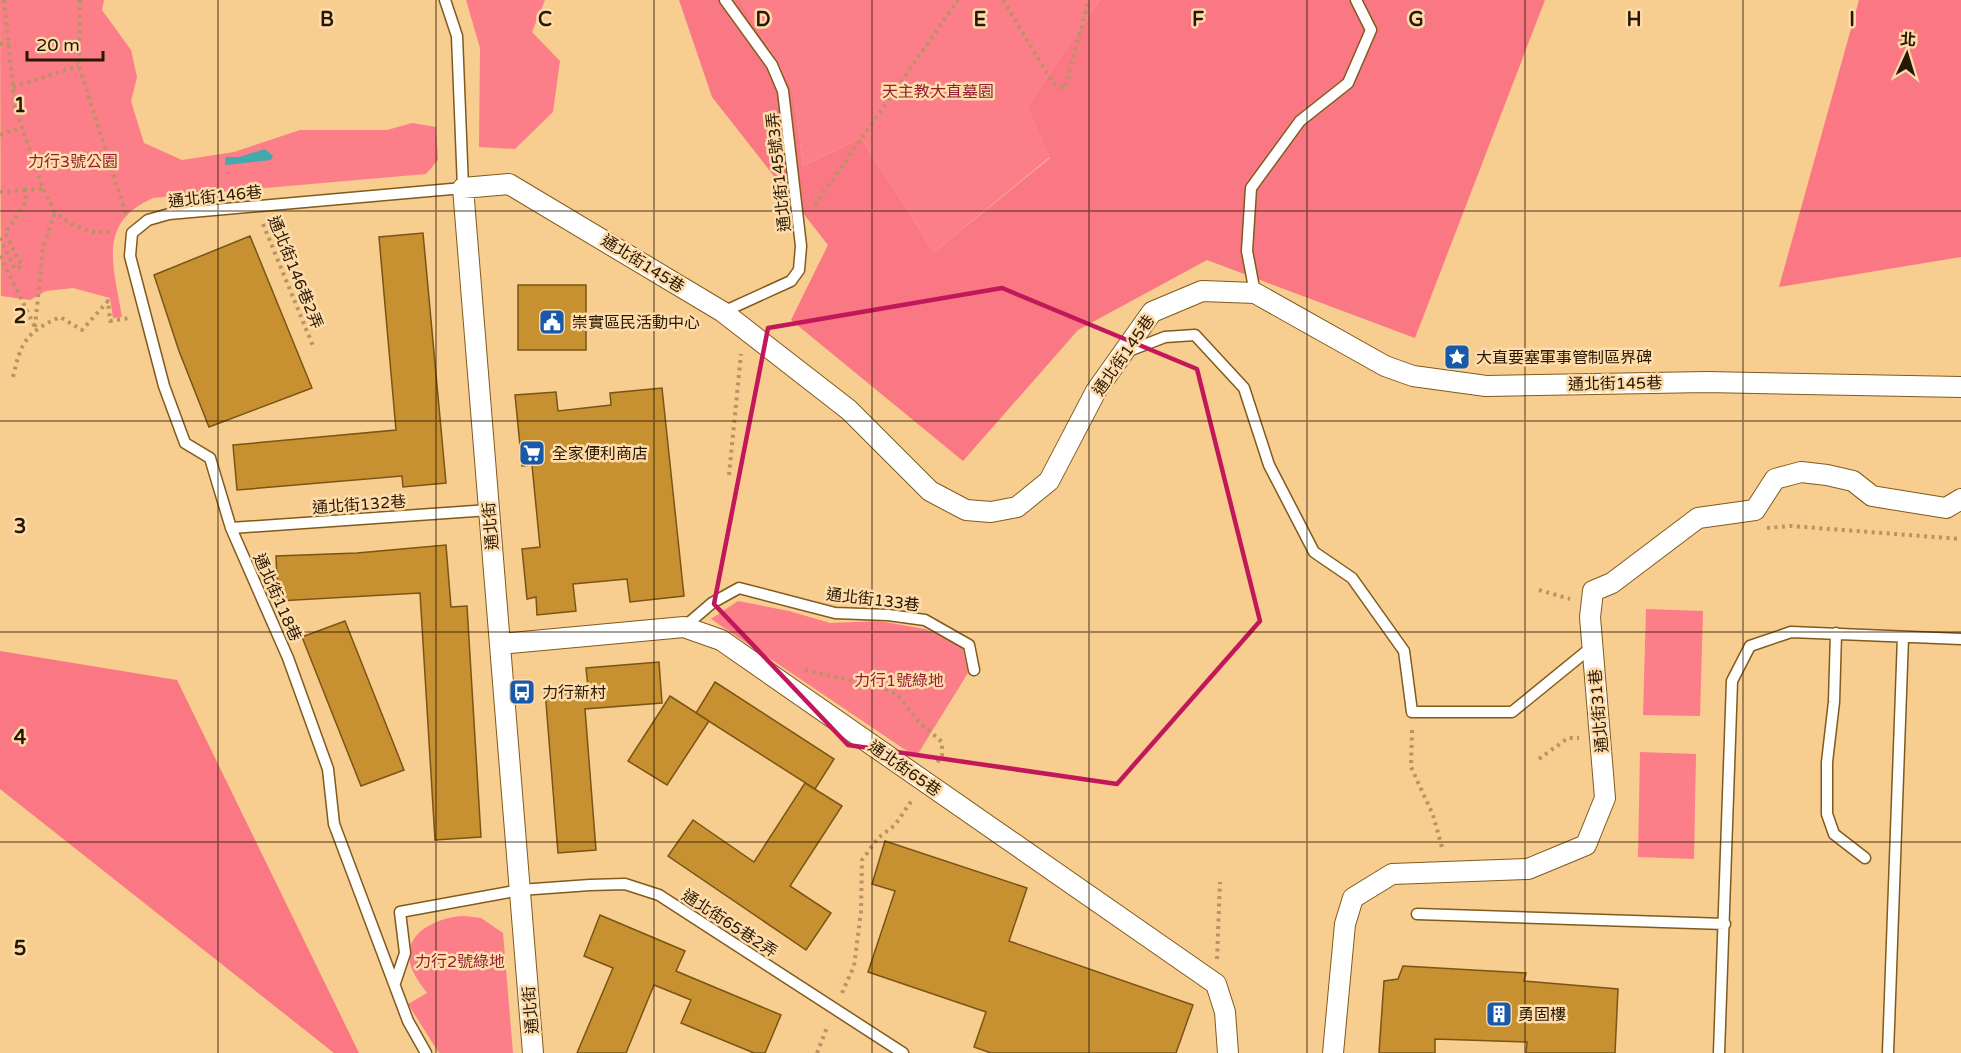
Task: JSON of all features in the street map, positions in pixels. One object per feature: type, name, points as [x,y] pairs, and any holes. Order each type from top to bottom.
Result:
[{"type":"street","name":"通北街145巷","points":[[463,188],[509,184],[723,312],[849,410],[930,491],[966,510],[991,512],[1017,507],[1049,481],[1096,391],[1152,312],[1202,291],[1255,293],[1385,366],[1413,376],[1486,386],[1707,382],[1961,387]]},
{"type":"street","name":"通北街","points":[[463,188],[533,1053]]},
{"type":"street","points":[[1592,601],[1593,591],[1612,583],[1698,518],[1755,510],[1775,479],[1801,472],[1853,481],[1872,496],[1946,508],[1961,500]]},
{"type":"street","name":"通北街31巷","points":[[1333,1053],[1345,924],[1353,898],[1392,874],[1528,869],[1586,844],[1605,798],[1593,646],[1592,601]]},
{"type":"street","name":"通北街65巷","points":[[500,644],[684,627],[721,640],[1216,984]]},
{"type":"street","points":[[1216,984],[1225,1012],[1228,1053]]},
{"type":"lane","name":"通北街","points":[[446,0],[457,36],[463,188]]},
{"type":"lane","name":"通北街145號3弄","points":[[723,312],[791,281],[799,270],[799,228],[783,91],[772,65],[725,0]]},
{"type":"lane","points":[[1255,293],[1247,251],[1251,188],[1300,121],[1348,83],[1371,30],[1356,0]]},
{"type":"lane","name":"通北街146巷","points":[[132,232],[148,220],[170,214],[463,188]]},
{"type":"lane","name":"通北街118巷","points":[[132,232],[129,256],[164,386],[185,443],[210,458],[231,528],[288,658],[328,769],[334,824],[408,1021],[426,1053]]},
{"type":"lane","points":[[1123,353],[1165,337],[1195,335],[1244,388],[1269,465],[1314,552],[1352,578],[1404,651],[1412,712],[1512,712],[1593,646]]},
{"type":"lane","name":"通北街132巷","points":[[231,528],[489,510]]},
{"type":"lane","name":"通北街133巷","points":[[684,627],[712,603],[739,588],[836,612],[925,620],[969,645],[974,670]]},
{"type":"lane","points":[[1719,1053],[1732,681],[1750,646],[1791,632],[1961,639]]},
{"type":"lane","points":[[1836,633],[1834,702],[1827,762],[1827,814],[1834,834],[1865,858]]},
{"type":"lane","points":[[1888,1053],[1903,637]]},
{"type":"lane","name":"通北街65巷2弄","points":[[520,890],[625,884],[659,895],[903,1053]]},
{"type":"lane","points":[[395,983],[405,953],[400,912],[520,890]]},
{"type":"lane","points":[[1417,914],[1725,924]]},
{"type":"path","points":[[4,0],[15,106],[43,189],[55,212],[71,224],[92,232],[132,232],[79,66],[80,0]]},
{"type":"path","points":[[799,228],[958,0]]},
{"type":"path","points":[[1003,0],[1053,83],[1064,89],[1089,0]]},
{"type":"path","points":[[0,44],[9,44]]},
{"type":"path","points":[[13,87],[79,66]]},
{"type":"path","points":[[0,135],[22,127]]},
{"type":"path","points":[[0,192],[43,189]]},
{"type":"path","points":[[0,238],[15,269],[22,266],[5,233],[26,202],[25,190]]},
{"type":"path","name":"通北街146巷2弄","points":[[256,207],[313,346]]},
{"type":"path","points":[[35,328],[43,248],[55,212]]},
{"type":"path","points":[[0,256],[35,328]]},
{"type":"path","points":[[13,377],[19,348],[35,328],[60,317],[82,330],[108,301],[110,321],[145,316]]},
{"type":"path","points":[[729,476],[744,329]]},
{"type":"path","points":[[1756,529],[1791,526],[1961,538]]},
{"type":"path","points":[[1539,590],[1572,600],[1592,601]]},
{"type":"path","points":[[795,669],[830,674],[897,694],[918,721],[942,741],[942,755],[895,825],[878,838],[862,860],[861,912],[854,966],[817,1053]]},
{"type":"path","points":[[1412,712],[1411,767],[1433,815],[1449,872]]},
{"type":"path","points":[[1539,759],[1568,738],[1600,738]]},
{"type":"path","points":[[1216,984],[1220,882]]},
{"type":"highlighted area","points":[[1002,288],[1197,369],[1260,621],[1117,784],[848,745],[714,604],[768,328]]},
{"type":"green space","name":"力行3號公園","points":[[0,0],[104,0],[102,10],[131,50],[137,77],[131,101],[144,143],[182,160],[234,152],[300,130],[387,130],[412,123],[436,127],[438,160],[426,174],[153,198],[135,208],[123,220],[116,233],[113,264],[122,317],[113,318],[110,298],[73,288],[46,291],[30,300],[1,296]]},
{"type":"green space","points":[[466,0],[545,0],[532,32],[560,61],[553,112],[515,149],[479,147],[480,48]]},
{"type":"green space","name":"天主教大直墓園","points":[[740,0],[1100,0],[1027,106],[1050,157],[934,252],[861,138],[803,166],[793,89]]},
{"type":"green space","name":"力行1號綠地","points":[[738,601],[789,611],[830,623],[879,621],[925,629],[962,645],[968,673],[916,757],[711,619]]},
{"type":"green space","points":[[1646,609],[1703,611],[1700,716],[1643,715]]},
{"type":"green space","points":[[1640,752],[1696,754],[1694,859],[1638,857]]},
{"type":"green space","name":"力行2號綠地","points":[[464,916],[481,918],[503,933],[513,1053],[439,1053],[408,1004],[427,993],[413,972],[409,957],[410,946],[415,937],[432,924]]},
{"type":"shaded area","points":[[679,0],[740,0],[793,89],[803,166],[861,138],[934,252],[1050,158],[1027,106],[1100,0],[1545,0],[1415,338],[1207,260],[1078,330],[963,461],[791,320],[828,245],[712,97]]},
{"type":"shaded area","points":[[1859,0],[1961,0],[1961,257],[1779,287]]},
{"type":"shaded area","points":[[0,651],[177,680],[359,1053],[334,1053],[0,789]]},
{"type":"water","points":[[265,149],[273,156],[271,160],[225,165],[226,157],[239,157]]},
{"type":"building","points":[[423,233],[446,483],[403,487],[402,476],[237,490],[233,445],[396,430],[379,237]]},
{"type":"building","points":[[250,236],[312,388],[209,427],[179,351],[154,275]]},
{"type":"building","name":"崇實區民活動中心","points":[[518,285],[586,285],[586,350],[518,350]]},
{"type":"building","points":[[662,388],[684,596],[630,602],[627,579],[573,584],[576,611],[537,615],[536,597],[527,599],[522,549],[540,547],[532,465],[522,466],[515,395],[556,392],[558,411],[611,405],[610,393]]},
{"type":"building","points":[[446,545],[451,607],[467,606],[481,837],[435,840],[420,593],[278,601],[276,556],[357,553]]},
{"type":"building","points":[[345,621],[404,770],[361,786],[302,637]]},
{"type":"building","points":[[659,662],[662,703],[585,709],[596,850],[558,853],[545,690],[588,687],[586,668]]},
{"type":"building","points":[[715,682],[834,759],[815,789],[696,713]]},
{"type":"building","points":[[670,696],[709,721],[667,785],[628,761]]},
{"type":"building","points":[[805,783],[842,806],[790,886],[831,913],[806,950],[668,856],[693,820],[754,862]]},
{"type":"building","points":[[885,841],[1027,888],[1009,941],[1193,1005],[1176,1053],[991,1053],[974,1047],[986,1012],[868,972],[895,891],[872,884]]},
{"type":"building","points":[[600,915],[685,951],[676,971],[781,1015],[765,1053],[754,1053],[681,1023],[691,1000],[654,985],[626,1053],[577,1053],[613,968],[584,956]]},
{"type":"building","name":"勇固樓","points":[[1403,966],[1526,973],[1524,981],[1618,989],[1615,1053],[1526,1053],[1527,1042],[1435,1039],[1435,1053],[1379,1053],[1384,981],[1398,979]]},
{"type":"place","name":"崇實區民活動中心","points":[[552,322]]},
{"type":"place","name":"大直要塞軍事管制區界碑","points":[[1457,357]]},
{"type":"place","name":"全家便利商店","points":[[532,453]]},
{"type":"place","name":"力行新村","points":[[522,692]]},
{"type":"place","name":"勇固樓","points":[[1499,1014]]}]
